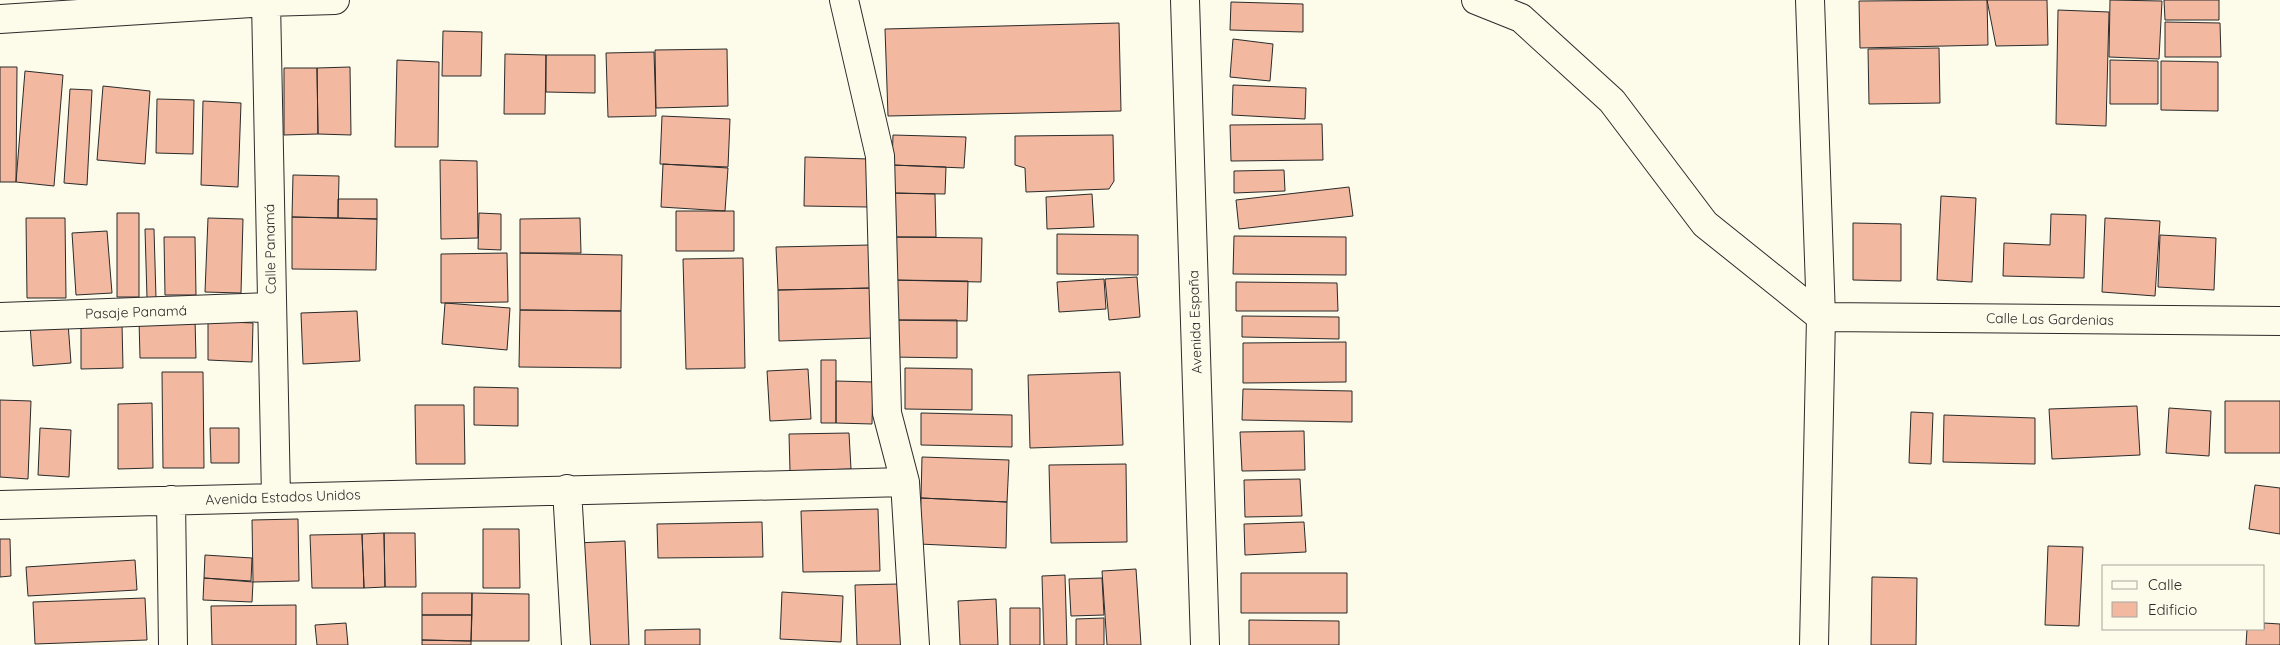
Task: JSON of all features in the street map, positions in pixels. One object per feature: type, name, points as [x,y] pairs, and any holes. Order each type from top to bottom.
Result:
[{"type":"street","points":[[0,19],[266,2],[335,0]]},
{"type":"street","points":[[844,0],[880,156],[887,413],[906,482],[915,645]]},
{"type":"street","name":"Avenida España","points":[[1185,0],[1205,645]]},
{"type":"street","points":[[1476,0],[1521,18],[1612,101],[1705,224],[1820,317]]},
{"type":"street","points":[[1810,0],[1820,317],[1814,645]]},
{"type":"street","name":"Calle Panamá","points":[[266,2],[276,497]]},
{"type":"street","name":"Pasaje Panamá","points":[[0,316],[272,307]]},
{"type":"street","name":"Calle Las Gardenias","points":[[1820,317],[2280,321]]},
{"type":"street","name":"Avenida Estados Unidos","points":[[0,505],[567,489],[906,482]]},
{"type":"street","points":[[567,489],[576,645]]},
{"type":"street","points":[[171,500],[172,645]]},
{"type":"building","points":[[1987,0],[2047,0],[2048,45],[1996,46]]},
{"type":"building","points":[[1987,0],[1988,45],[1860,48],[1859,1]]},
{"type":"building","points":[[2110,0],[2162,1],[2159,59],[2109,57]]},
{"type":"building","points":[[2164,0],[2219,0],[2219,20],[2165,20]]},
{"type":"building","points":[[1231,2],[1303,4],[1303,32],[1230,30]]},
{"type":"building","points":[[2058,10],[2109,12],[2106,126],[2056,124]]},
{"type":"building","points":[[2165,22],[2220,23],[2221,57],[2165,57]]},
{"type":"building","points":[[1119,23],[1121,111],[888,116],[885,29]]},
{"type":"building","points":[[443,31],[482,32],[481,76],[442,76]]},
{"type":"building","points":[[1233,39],[1273,44],[1270,81],[1230,77]]},
{"type":"building","points":[[1939,48],[1940,103],[1869,104],[1868,49]]},
{"type":"building","points":[[727,49],[728,106],[656,108],[655,50]]},
{"type":"building","points":[[654,52],[656,116],[608,117],[606,53]]},
{"type":"building","points":[[505,54],[546,55],[545,114],[504,114]]},
{"type":"building","points":[[546,55],[595,55],[595,93],[546,92]]},
{"type":"building","points":[[397,60],[439,62],[438,147],[395,147]]},
{"type":"building","points":[[2110,60],[2158,61],[2158,104],[2110,104]]},
{"type":"building","points":[[2161,61],[2218,62],[2218,111],[2161,110]]},
{"type":"building","points":[[0,67],[17,67],[16,182],[0,182]]},
{"type":"building","points":[[350,67],[351,135],[318,134],[317,68]]},
{"type":"building","points":[[284,68],[317,68],[318,134],[284,135]]},
{"type":"building","points":[[25,71],[63,75],[54,186],[16,182]]},
{"type":"building","points":[[1233,85],[1306,88],[1305,119],[1232,115]]},
{"type":"building","points":[[103,86],[150,91],[145,164],[97,160]]},
{"type":"building","points":[[70,89],[92,90],[87,185],[64,183]]},
{"type":"building","points":[[157,99],[194,100],[193,154],[156,153]]},
{"type":"building","points":[[203,101],[241,103],[238,187],[201,185]]},
{"type":"building","points":[[662,116],[730,119],[728,167],[660,164]]},
{"type":"building","points":[[1322,124],[1323,160],[1231,161],[1230,125]]},
{"type":"building","points":[[893,135],[966,137],[964,168],[892,165]]},
{"type":"building","points":[[1113,135],[1114,181],[1109,189],[1026,192],[1025,168],[1015,165],[1015,136]]},
{"type":"building","points":[[805,157],[869,159],[868,207],[804,206]]},
{"type":"building","points":[[440,160],[477,161],[478,238],[441,239]]},
{"type":"building","points":[[663,164],[728,168],[725,211],[661,207]]},
{"type":"building","points":[[892,165],[946,167],[945,194],[892,193]]},
{"type":"building","points":[[1284,170],[1285,191],[1234,193],[1234,171]]},
{"type":"building","points":[[293,175],[339,176],[338,218],[292,217]]},
{"type":"building","points":[[1349,187],[1353,216],[1239,229],[1236,200]]},
{"type":"building","points":[[892,193],[935,194],[936,237],[892,237]]},
{"type":"building","points":[[1092,194],[1094,227],[1047,229],[1046,197]]},
{"type":"building","points":[[1941,196],[1976,198],[1972,282],[1937,280]]},
{"type":"building","points":[[338,199],[377,199],[377,219],[338,218]]},
{"type":"building","points":[[676,211],[734,211],[734,251],[676,251]]},
{"type":"building","points":[[117,213],[139,213],[139,297],[117,297]]},
{"type":"building","points":[[479,213],[501,214],[501,250],[478,249]]},
{"type":"building","points":[[2051,214],[2086,215],[2084,278],[2003,276],[2004,243],[2050,245]]},
{"type":"building","points":[[292,217],[377,219],[376,270],[292,269]]},
{"type":"building","points":[[26,218],[65,218],[66,298],[27,298]]},
{"type":"building","points":[[208,218],[243,219],[241,293],[205,292]]},
{"type":"building","points":[[580,218],[581,253],[520,253],[520,219]]},
{"type":"building","points":[[2105,218],[2160,221],[2155,296],[2102,292]]},
{"type":"building","points":[[1853,223],[1901,224],[1901,281],[1853,280]]},
{"type":"building","points":[[145,229],[154,229],[156,298],[147,298]]},
{"type":"building","points":[[107,231],[112,293],[76,295],[72,233]]},
{"type":"building","points":[[1057,234],[1138,235],[1138,275],[1057,274]]},
{"type":"building","points":[[2160,235],[2216,238],[2214,290],[2158,287]]},
{"type":"building","points":[[1234,236],[1346,237],[1346,275],[1233,274]]},
{"type":"building","points":[[164,237],[195,237],[196,295],[165,295]]},
{"type":"building","points":[[892,237],[982,238],[981,282],[891,280]]},
{"type":"building","points":[[870,245],[872,288],[778,290],[776,247]]},
{"type":"building","points":[[507,253],[508,302],[441,303],[441,254]]},
{"type":"building","points":[[520,253],[622,255],[621,311],[520,310]]},
{"type":"building","points":[[743,258],[745,368],[686,369],[683,259]]},
{"type":"building","points":[[1137,277],[1140,317],[1109,320],[1105,279]]},
{"type":"building","points":[[1104,279],[1106,309],[1059,312],[1057,282]]},
{"type":"building","points":[[891,280],[968,281],[967,321],[891,320]]},
{"type":"building","points":[[1236,282],[1337,283],[1338,311],[1236,311]]},
{"type":"building","points":[[872,288],[873,338],[779,341],[778,290]]},
{"type":"building","points":[[445,303],[510,308],[507,350],[442,344]]},
{"type":"building","points":[[520,310],[621,311],[621,368],[519,367]]},
{"type":"building","points":[[357,311],[360,361],[303,364],[301,313]]},
{"type":"building","points":[[1242,316],[1339,317],[1339,339],[1242,337]]},
{"type":"building","points":[[195,319],[196,358],[140,358],[139,320]]},
{"type":"building","points":[[891,320],[957,320],[957,358],[891,357]]},
{"type":"building","points":[[208,321],[253,323],[252,362],[208,360]]},
{"type":"building","points":[[68,323],[71,363],[33,366],[30,325]]},
{"type":"building","points":[[81,324],[122,324],[123,368],[81,369]]},
{"type":"building","points":[[1346,342],[1346,382],[1243,383],[1243,343]]},
{"type":"building","points":[[821,360],[836,360],[836,423],[821,423]]},
{"type":"building","points":[[905,368],[972,369],[972,410],[905,409]]},
{"type":"building","points":[[808,369],[811,419],[770,421],[767,371]]},
{"type":"building","points":[[162,372],[203,372],[204,468],[163,468]]},
{"type":"building","points":[[1120,372],[1123,445],[1030,448],[1028,375]]},
{"type":"building","points":[[836,381],[873,382],[872,424],[836,423]]},
{"type":"building","points":[[474,387],[518,388],[518,426],[474,425]]},
{"type":"building","points":[[1243,389],[1352,391],[1352,422],[1242,420]]},
{"type":"building","points":[[0,400],[31,401],[28,479],[0,477]]},
{"type":"building","points":[[2225,401],[2280,401],[2280,453],[2225,453]]},
{"type":"building","points":[[152,403],[153,468],[118,469],[118,404]]},
{"type":"building","points":[[415,405],[464,405],[465,464],[416,464]]},
{"type":"building","points":[[2137,406],[2140,455],[2052,459],[2049,409]]},
{"type":"building","points":[[2169,408],[2211,411],[2209,456],[2166,453]]},
{"type":"building","points":[[1911,412],[1933,413],[1931,464],[1909,463]]},
{"type":"building","points":[[921,413],[1012,415],[1012,447],[921,445]]},
{"type":"building","points":[[1944,415],[2035,418],[2035,464],[1943,462]]},
{"type":"building","points":[[40,428],[71,430],[69,477],[38,475]]},
{"type":"building","points":[[210,428],[239,428],[239,463],[211,463]]},
{"type":"building","points":[[1304,431],[1305,470],[1242,471],[1240,432]]},
{"type":"building","points":[[849,433],[851,469],[790,471],[789,434]]},
{"type":"building","points":[[922,457],[1009,460],[1007,502],[921,498]]},
{"type":"building","points":[[1126,464],[1127,542],[1051,543],[1049,465]]},
{"type":"building","points":[[1300,479],[1302,516],[1245,517],[1244,480]]},
{"type":"building","points":[[2255,485],[2280,488],[2280,534],[2249,529]]},
{"type":"building","points":[[921,498],[1007,502],[1006,548],[919,544]]},
{"type":"building","points":[[878,509],[880,571],[803,572],[801,511]]},
{"type":"building","points":[[298,519],[299,581],[253,582],[252,520]]},
{"type":"building","points":[[762,522],[763,557],[658,558],[657,524]]},
{"type":"building","points":[[1304,522],[1306,552],[1245,555],[1244,524]]},
{"type":"building","points":[[483,529],[519,529],[520,588],[483,588]]},
{"type":"building","points":[[384,533],[385,587],[364,588],[362,534]]},
{"type":"building","points":[[384,533],[415,533],[416,587],[385,587]]},
{"type":"building","points":[[362,534],[364,588],[312,588],[310,535]]},
{"type":"building","points":[[0,539],[10,539],[11,576],[0,577]]},
{"type":"building","points":[[625,541],[629,645],[580,645],[575,543]]},
{"type":"building","points":[[2048,546],[2083,547],[2079,626],[2045,625]]},
{"type":"building","points":[[205,555],[252,558],[251,581],[204,578]]},
{"type":"building","points":[[135,560],[137,590],[28,596],[26,567]]},
{"type":"building","points":[[1136,569],[1141,645],[1107,645],[1102,571]]},
{"type":"building","points":[[1241,573],[1347,573],[1347,613],[1241,613]]},
{"type":"building","points":[[1065,575],[1067,645],[1044,645],[1042,576]]},
{"type":"building","points":[[1872,577],[1917,578],[1916,645],[1871,645]]},
{"type":"building","points":[[204,578],[253,582],[252,602],[203,600]]},
{"type":"building","points":[[1102,578],[1104,615],[1071,616],[1069,579]]},
{"type":"building","points":[[899,584],[902,645],[857,645],[855,585]]},
{"type":"building","points":[[782,592],[843,596],[841,642],[780,639]]},
{"type":"building","points":[[422,593],[472,593],[472,615],[422,615]]},
{"type":"building","points":[[472,593],[529,594],[529,641],[471,641]]},
{"type":"building","points":[[145,598],[147,640],[35,644],[33,602]]},
{"type":"building","points":[[996,599],[998,645],[960,645],[958,601]]},
{"type":"building","points":[[296,605],[296,645],[212,645],[211,606]]},
{"type":"building","points":[[1010,608],[1040,608],[1040,645],[1010,645]]},
{"type":"building","points":[[422,615],[472,615],[471,641],[422,640]]},
{"type":"building","points":[[1104,618],[1104,645],[1076,645],[1076,619]]},
{"type":"building","points":[[1249,620],[1339,621],[1339,645],[1249,645]]},
{"type":"building","points":[[346,623],[348,645],[317,645],[315,625]]},
{"type":"building","points":[[2265,623],[2280,624],[2280,645],[2246,645],[2247,630],[2265,630]]},
{"type":"building","points":[[700,629],[700,645],[645,645],[645,630]]},
{"type":"building","points":[[422,640],[471,641],[471,645],[422,645]]}]
